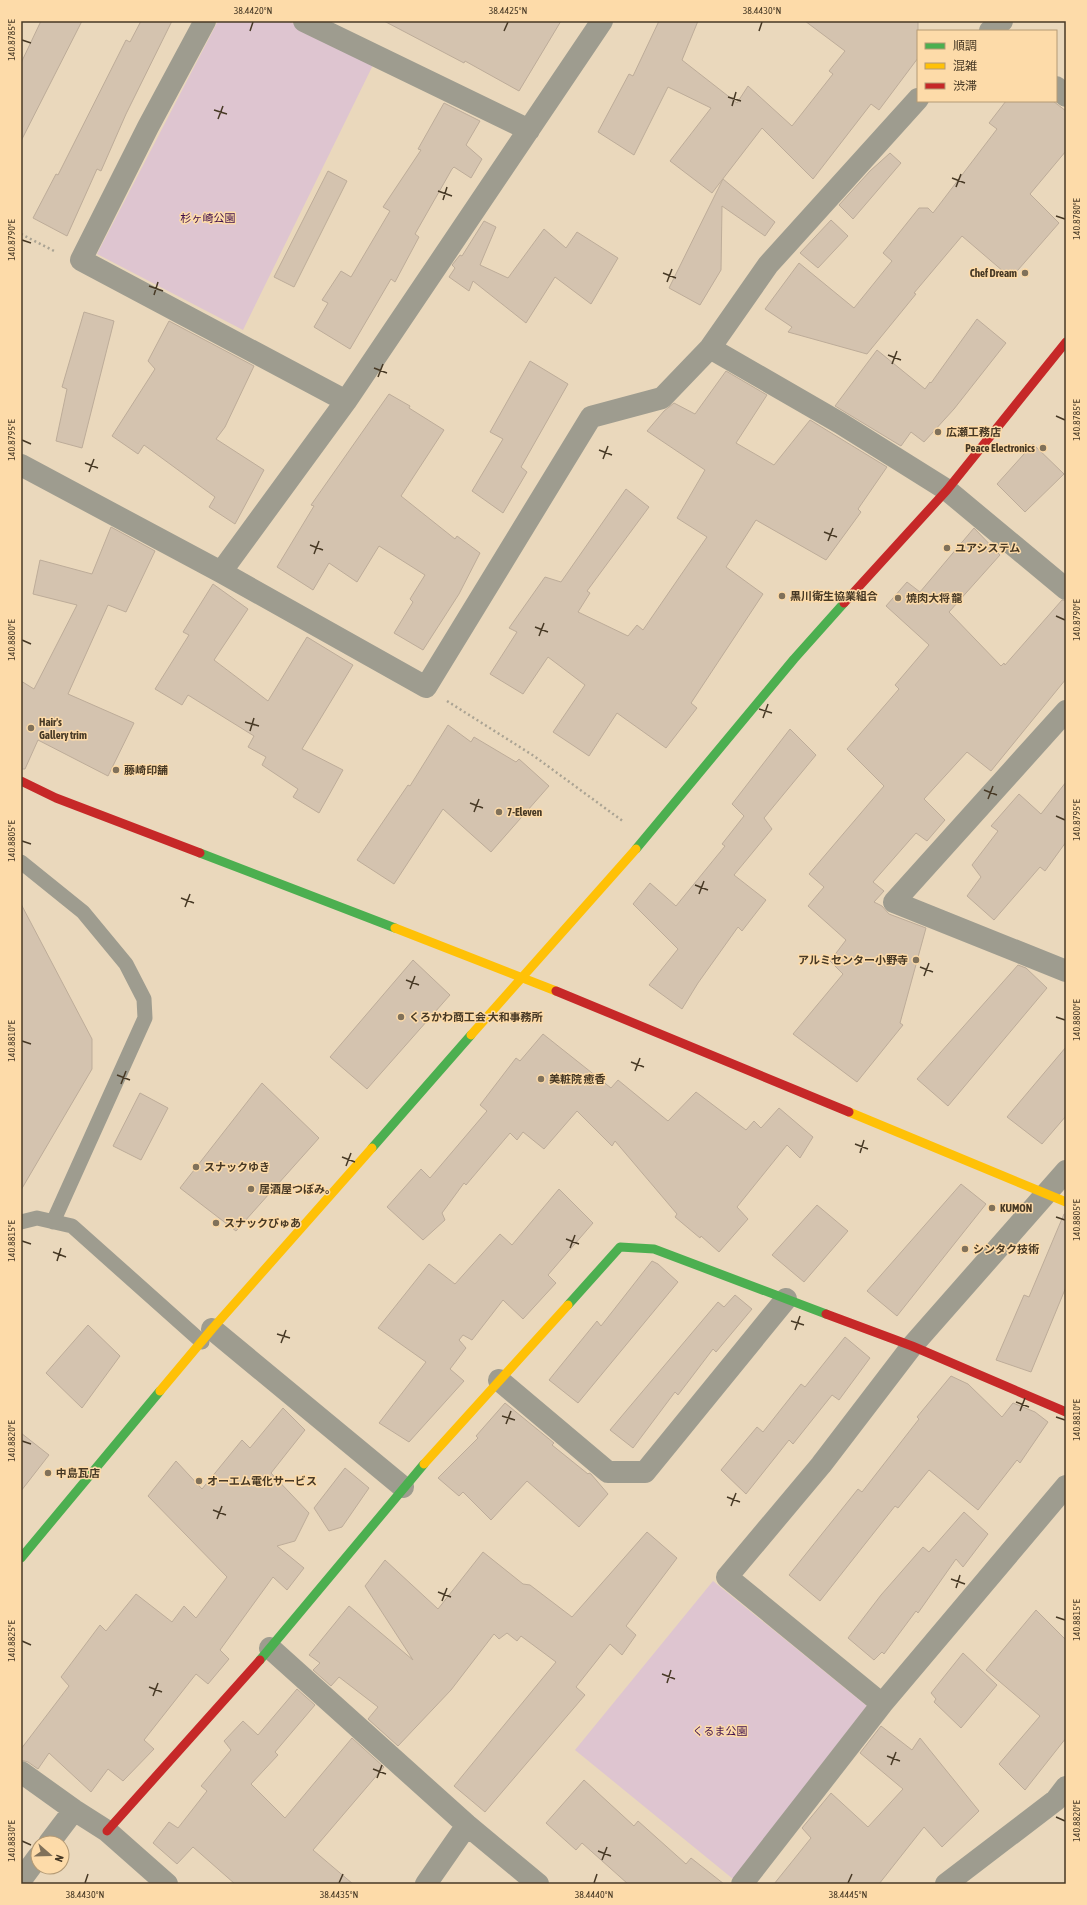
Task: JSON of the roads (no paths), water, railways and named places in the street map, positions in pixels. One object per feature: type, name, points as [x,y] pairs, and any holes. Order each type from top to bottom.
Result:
[{"type":"street","points":[[205,21],[148,127],[81,260],[346,402]]},
{"type":"street","points":[[304,21],[529,130]]},
{"type":"street","points":[[221,572],[346,402],[602,21]]},
{"type":"street","points":[[1057,88],[1066,96]]},
{"type":"street","points":[[21,465],[221,572],[426,687],[591,417],[662,398],[710,348],[768,265],[917,100]]},
{"type":"street","points":[[21,1558],[207,1335],[646,837],[794,659],[947,490],[1066,342]]},
{"type":"street","points":[[710,348],[840,423],[947,490],[1066,589]]},
{"type":"street","points":[[1066,711],[894,902],[1066,972]]},
{"type":"street","points":[[21,780],[56,798],[522,977],[1056,1198]]},
{"type":"street","points":[[882,1704],[726,1577],[821,1465],[912,1346],[1056,1198],[1066,1171]]},
{"type":"street","points":[[107,1831],[270,1648],[404,1487],[620,1247],[654,1249],[912,1346],[1066,1412]]},
{"type":"street","points":[[499,1380],[608,1472],[645,1472],[786,1299]]},
{"type":"street","points":[[207,1335],[404,1487]]},
{"type":"street","points":[[742,1884],[882,1704],[1066,1486]]},
{"type":"street","points":[[270,1648],[467,1825],[538,1884]]},
{"type":"street","points":[[21,1772],[74,1810],[107,1831],[167,1884]]},
{"type":"street","points":[[946,1884],[1056,1800],[1066,1787]]},
{"type":"street","points":[[55,1835],[74,1810]]},
{"type":"street","points":[[426,1884],[467,1825]]},
{"type":"street","points":[[21,1880],[30,1868]]},
{"type":"lane","points":[[21,862],[83,912],[126,964],[144,999],[145,1018],[53,1222]]},
{"type":"lane","points":[[21,1222],[37,1218],[72,1226],[207,1335]]},
{"type":"place","name":"Chef Dream","points":[[1025,273]]},
{"type":"place","name":"広瀬工務店","points":[[938,432]]},
{"type":"place","name":"Peace Electronics","points":[[1043,448]]},
{"type":"place","name":"ユアシステム","points":[[947,548]]},
{"type":"place","name":"黒川衛生協業組合","points":[[782,596]]},
{"type":"place","name":"焼肉大将 龍","points":[[898,598]]},
{"type":"place","name":"Hair's Gallery trim","points":[[31,728]]},
{"type":"place","name":"藤崎印舗","points":[[116,770]]},
{"type":"place","name":"7-Eleven","points":[[499,812]]},
{"type":"place","name":"アルミセンター小野寺","points":[[916,960]]},
{"type":"place","name":"くろかわ商工会 大和事務所","points":[[401,1017]]},
{"type":"place","name":"美粧院 癒香","points":[[541,1079]]},
{"type":"place","name":"スナックゆき","points":[[196,1167]]},
{"type":"place","name":"居酒屋つぼみ。","points":[[251,1189]]},
{"type":"place","name":"KUMON","points":[[992,1208]]},
{"type":"place","name":"スナックぴゅあ","points":[[216,1223]]},
{"type":"place","name":"シンタク技術","points":[[965,1249]]},
{"type":"place","name":"中島瓦店","points":[[48,1473]]},
{"type":"place","name":"オーエム電化サービス","points":[[199,1481]]},
{"type":"park label","name":"杉ヶ崎公園","points":[[208,218]]},
{"type":"park label","name":"くるま公園","points":[[720,1731]]}]
